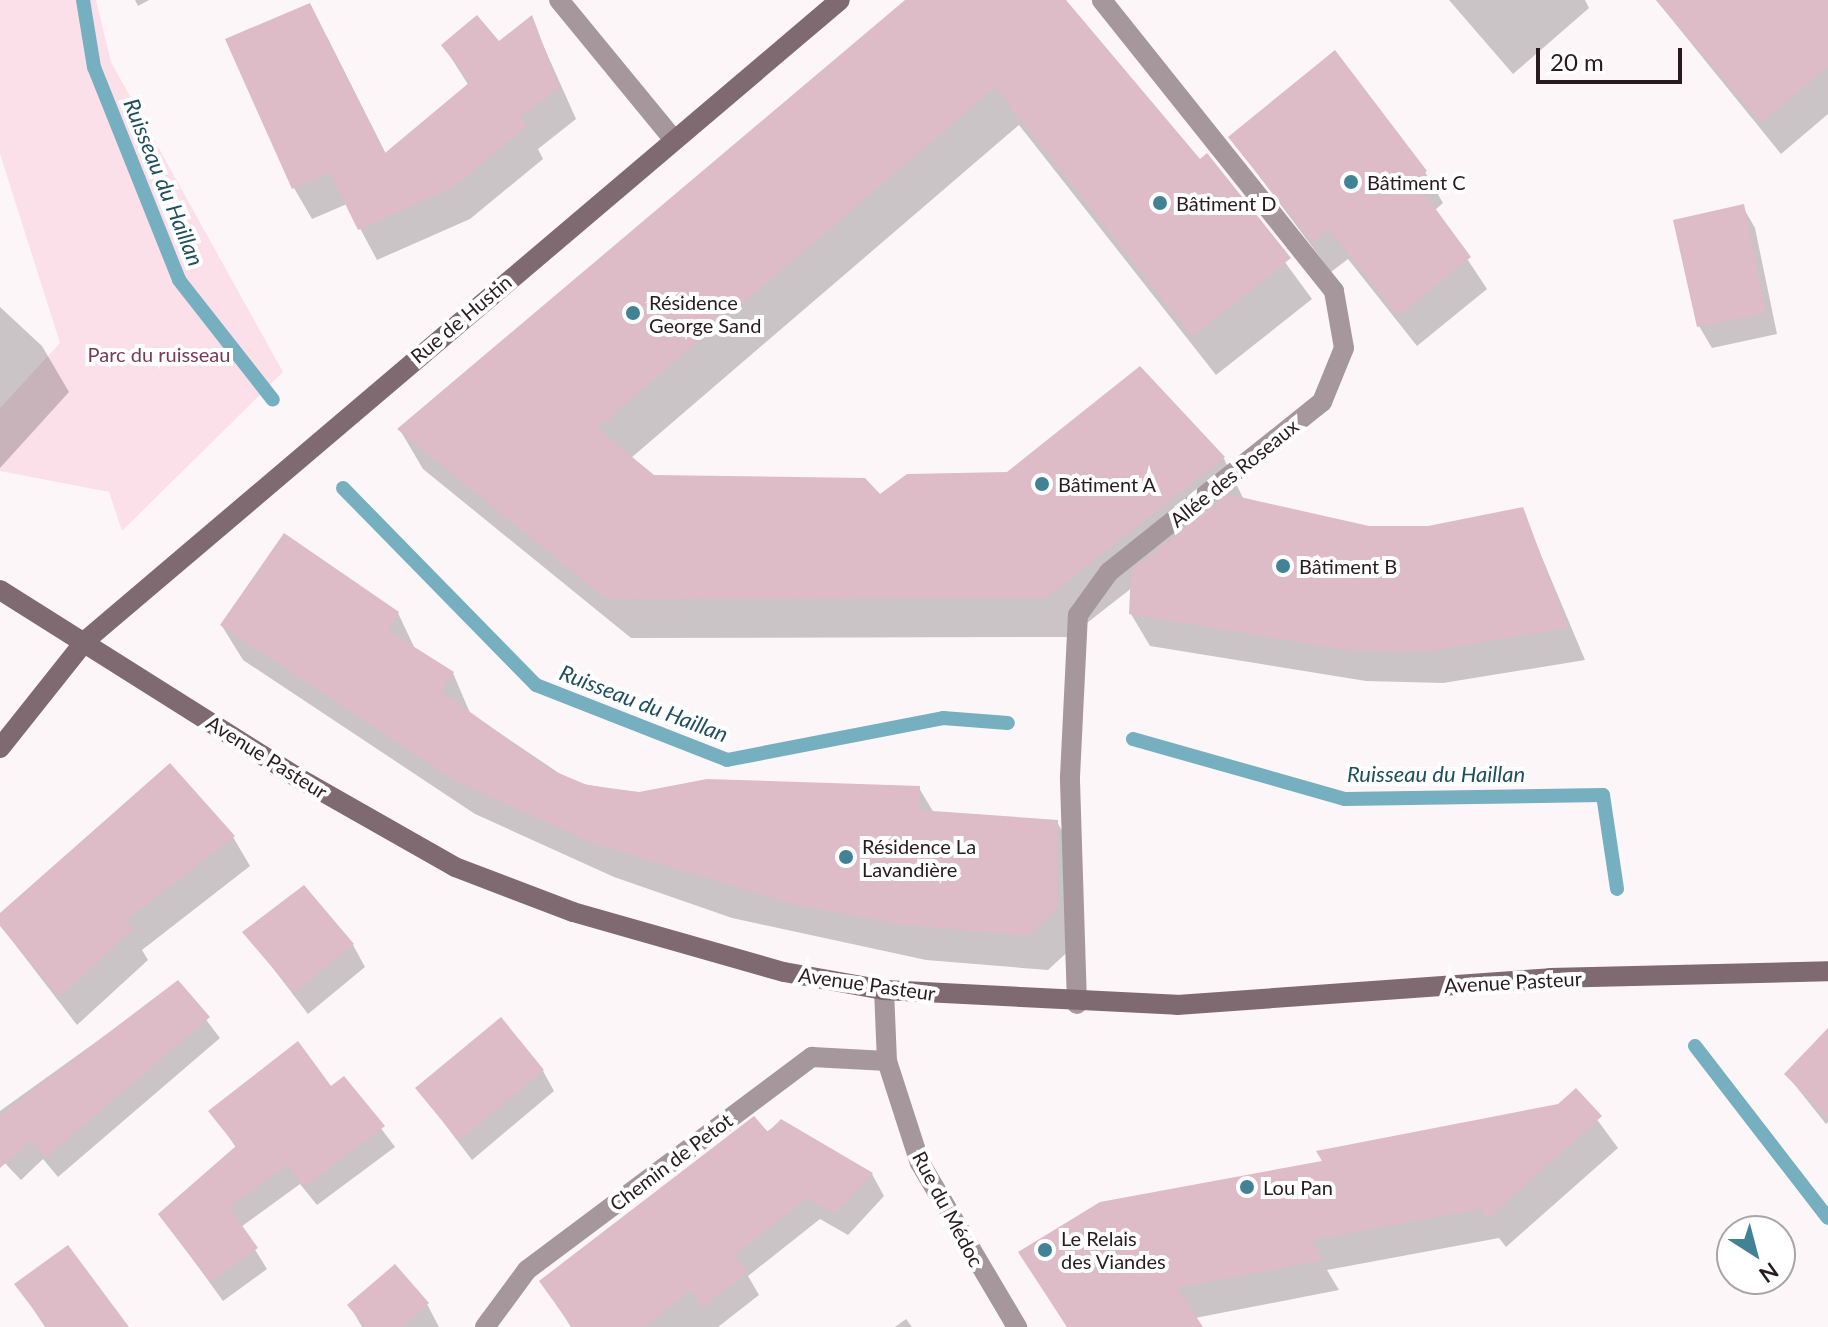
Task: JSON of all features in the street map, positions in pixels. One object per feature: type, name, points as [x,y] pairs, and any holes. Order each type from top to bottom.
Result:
[{"type":"main road","name":"Rue de Hustin","points":[[0,748],[85,641],[840,0]]},
{"type":"main road","name":"Avenue Pasteur","points":[[0,590],[295,776],[455,867],[680,946],[884,990],[1077,1004],[1828,971]]},
{"type":"street","points":[[559,0],[674,140]]},
{"type":"street","name":"Allée des Roseaux","points":[[1077,1004],[1070,777],[1078,615],[1109,572],[1322,402],[1344,348],[1334,291],[1102,0]]},
{"type":"street","name":"Rue du Médoc","points":[[884,990],[887,1061],[920,1163],[1017,1327]]},
{"type":"street","name":"Chemin de Petot","points":[[485,1327],[527,1270],[812,1057],[887,1061]]},
{"type":"green space","name":"Parc du ruisseau","points":[[0,0],[96,0],[111,62],[283,372],[122,531],[109,492],[0,471],[0,408],[60,343],[0,154]]},
{"type":"building","points":[[905,0],[1066,0],[1200,159],[1207,153],[1291,258],[1192,337],[995,87],[597,428],[654,475],[865,478],[880,494],[907,474],[1007,472],[1140,366],[1225,457],[1046,598],[606,599],[397,429]]},
{"type":"building","points":[[1656,0],[1828,0],[1828,66],[1761,123]]},
{"type":"building","points":[[310,3],[385,153],[470,82],[441,45],[477,15],[499,41],[532,15],[559,87],[520,117],[527,126],[452,188],[358,230],[330,173],[292,189],[225,39]]},
{"type":"building","name":"Bâtiment C","points":[[1335,50],[1427,171],[1415,181],[1471,257],[1398,316],[1328,229],[1312,242],[1228,137]]},
{"type":"building","points":[[1744,204],[1766,313],[1697,327],[1673,220]]},
{"type":"building","points":[[1227,494],[1369,526],[1428,526],[1523,507],[1568,628],[1424,652],[1346,650],[1129,614],[1131,571]]},
{"type":"building","name":"Résidence La Lavandière","points":[[284,533],[399,612],[389,631],[454,672],[441,691],[549,769],[587,785],[639,792],[707,779],[920,786],[919,810],[1058,820],[1057,909],[1028,936],[905,925],[796,905],[592,843],[452,779],[220,625]]},
{"type":"building","points":[[170,763],[235,836],[125,921],[133,929],[59,997],[0,926],[0,913]]},
{"type":"building","points":[[304,885],[354,944],[294,993],[242,932]]},
{"type":"building","points":[[178,980],[210,1017],[45,1158],[31,1140],[0,1168],[0,1115]]},
{"type":"building","points":[[501,1017],[544,1070],[459,1141],[415,1088]]},
{"type":"building","points":[[1828,1028],[1828,1118],[1784,1074]]},
{"type":"building","points":[[298,1041],[331,1086],[344,1076],[385,1126],[304,1187],[287,1165],[229,1207],[258,1248],[210,1282],[158,1214],[236,1146],[208,1111]]},
{"type":"building","points":[[1576,1088],[1602,1116],[1488,1218],[1480,1209],[1311,1240],[1324,1260],[1177,1288],[1203,1327],[1067,1327],[1018,1252],[1100,1202],[1322,1161],[1316,1151],[1558,1104]]},
{"type":"building","points":[[754,1116],[768,1132],[781,1119],[873,1173],[835,1214],[806,1198],[734,1256],[748,1272],[703,1307],[690,1290],[645,1327],[572,1327],[539,1281]]},
{"type":"building","points":[[68,1245],[129,1327],[47,1327],[14,1284]]},
{"type":"building","points":[[395,1264],[429,1303],[402,1327],[366,1327],[347,1305]]},
{"type":"waterway","name":"Ruisseau du Haillan","points":[[83,0],[94,67],[179,280],[273,400]]},
{"type":"waterway","name":"Ruisseau du Haillan","points":[[343,488],[536,685],[727,760],[943,718],[1008,723]]},
{"type":"waterway","name":"Ruisseau du Haillan","points":[[1133,739],[1345,799],[1603,795],[1617,889]]},
{"type":"waterway","name":"Ruisseau du Haillan","points":[[1695,1046],[1828,1218]]},
{"type":"place","name":"Bâtiment C","points":[[1351,182]]},
{"type":"place","name":"Bâtiment D","points":[[1160,203]]},
{"type":"place","name":"Résidence George Sand","points":[[633,313]]},
{"type":"place","name":"Bâtiment A","points":[[1042,484]]},
{"type":"place","name":"Bâtiment B","points":[[1283,566]]},
{"type":"place","name":"Résidence La Lavandière","points":[[846,857]]},
{"type":"place","name":"Lou Pan","points":[[1247,1187]]},
{"type":"place","name":"Le Relais des Viandes","points":[[1045,1250]]}]
